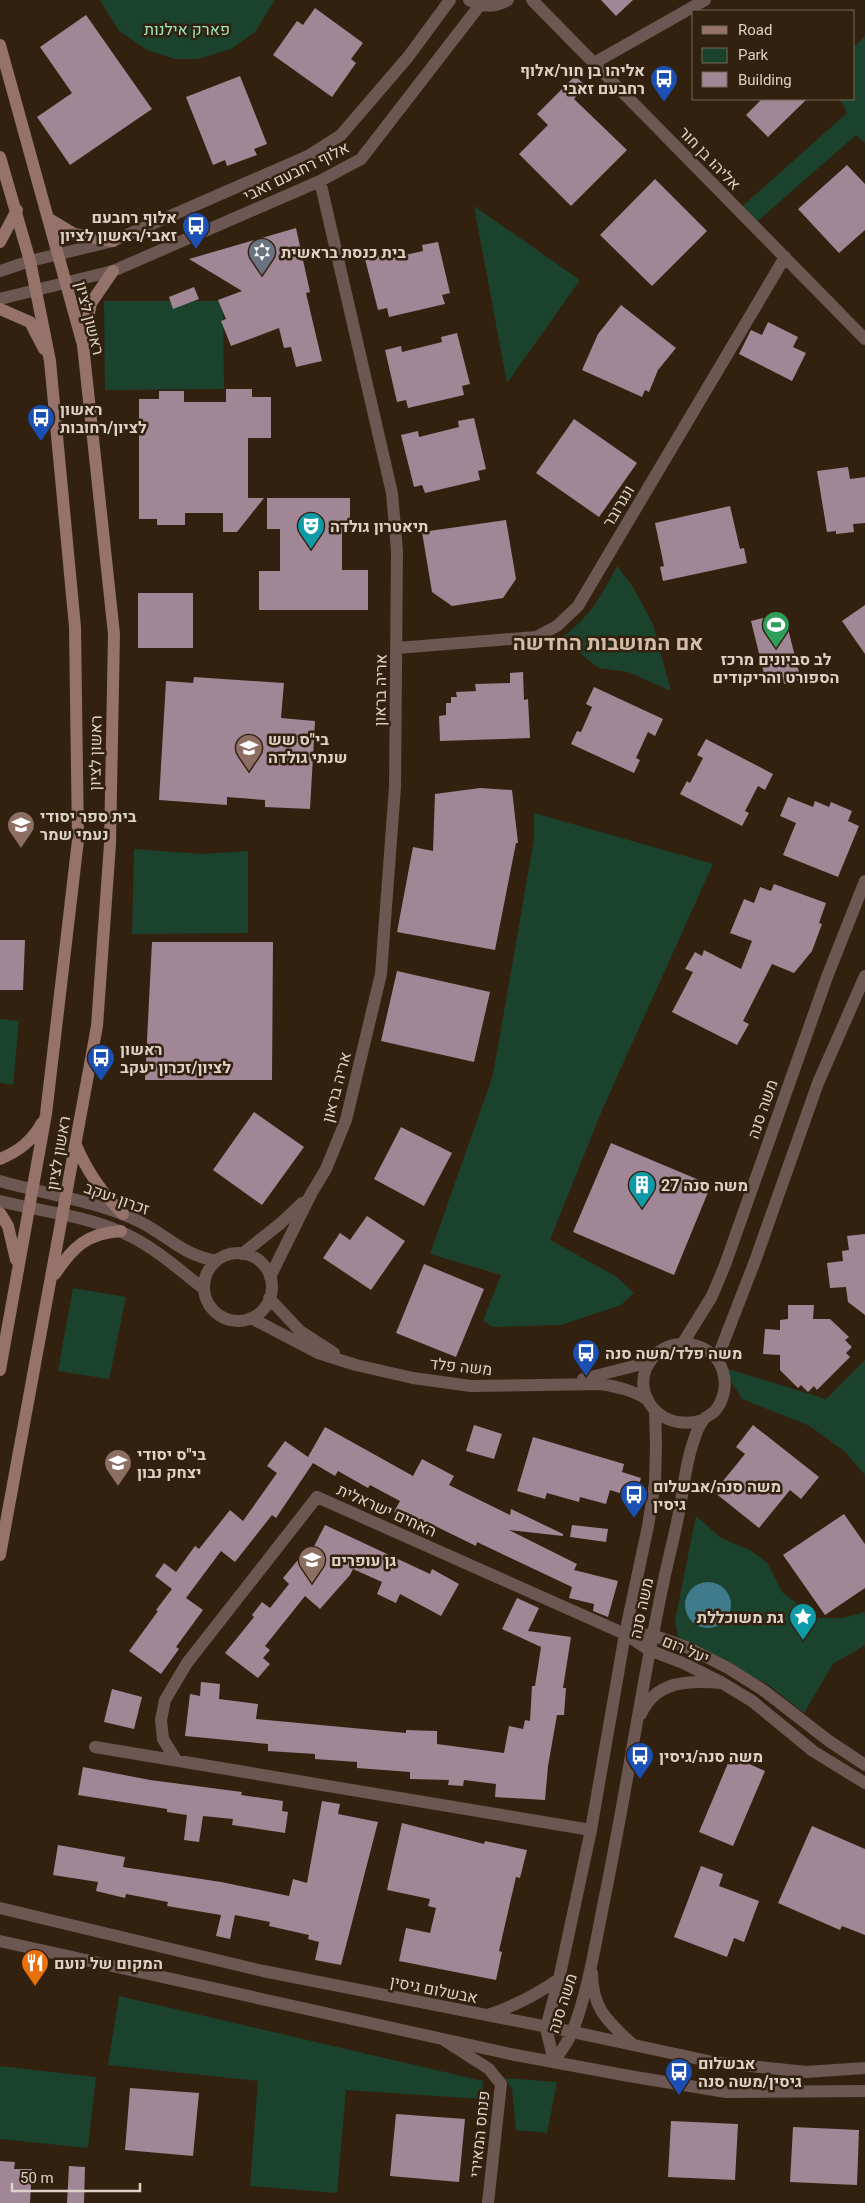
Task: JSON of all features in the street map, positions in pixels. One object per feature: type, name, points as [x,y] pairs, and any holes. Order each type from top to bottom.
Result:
[{"type":"main road","name":"ראשון לציון","points":[[0,45],[50,219],[65,283],[83,345],[114,634],[110,844],[98,1018],[64,1215],[0,1555]]},
{"type":"main road","name":"ראשון לציון","points":[[0,157],[17,210],[30,261],[50,361],[75,627],[78,840],[46,1114],[0,1370]]},
{"type":"main road","points":[[0,242],[17,210]]},
{"type":"main road","points":[[50,219],[74,234],[113,241]]},
{"type":"main road","points":[[83,345],[91,303],[113,270]]},
{"type":"main road","points":[[0,309],[30,322],[50,361]]},
{"type":"main road","points":[[0,1159],[26,1145],[36,1133],[46,1114]]},
{"type":"main road","points":[[76,1144],[84,1164],[94,1181],[123,1214]]},
{"type":"main road","points":[[0,1213],[8,1226],[14,1244],[18,1269]]},
{"type":"main road","points":[[52,1278],[66,1258],[84,1241],[94,1235],[121,1231]]},
{"type":"street","name":"אלוף רחבעם זאבי","points":[[0,271],[30,261],[113,241],[308,156],[341,136],[408,57],[450,0]]},
{"type":"street","points":[[475,3],[492,6],[508,0]]},
{"type":"street","name":"אליהו בן חור","points":[[532,0],[865,339]]},
{"type":"street","points":[[594,63],[705,0]]},
{"type":"street","name":"אלוף רחבעם זאבי","points":[[0,299],[113,270],[320,181],[361,159],[475,3]]},
{"type":"street","name":"אריה בראון","points":[[270,1277],[310,1194],[326,1169],[346,1120],[381,974],[395,787],[397,551],[392,492],[320,181]]},
{"type":"street","name":"ונגרובר","points":[[397,648],[508,641],[536,637],[557,626],[578,606],[785,257]]},
{"type":"street","name":"משה סנה","points":[[684,1343],[712,1296],[722,1272],[823,986],[865,881]]},
{"type":"street","points":[[717,1359],[818,1083],[865,976]]},
{"type":"street","name":"זכרון יעקב","points":[[0,1181],[67,1197],[123,1214],[153,1229],[185,1252],[216,1261]]},
{"type":"street","name":"אריה בראון","points":[[242,1254],[281,1223],[310,1194]]},
{"type":"street","name":"זכרון יעקב","points":[[0,1201],[64,1215],[121,1231],[142,1242],[168,1260],[204,1290]]},
{"type":"street","points":[[242,1254],[249,1255],[259,1261],[267,1270],[270,1277],[271,1293],[260,1313],[251,1318],[235,1320],[220,1316],[212,1309],[206,1300],[204,1279],[208,1269],[216,1261],[226,1255],[242,1254]]},
{"type":"street","name":"משה פלד","points":[[269,1298],[300,1331],[356,1365]]},
{"type":"street","name":"משה פלד","points":[[251,1318],[318,1353],[356,1365],[414,1378],[471,1386],[522,1387],[563,1383],[601,1384],[620,1387],[648,1400]]},
{"type":"street","points":[[684,1343],[697,1345],[710,1351],[717,1359],[724,1374],[725,1388],[722,1401],[714,1412],[703,1420],[691,1424],[677,1423],[665,1419],[655,1411],[648,1400],[644,1388],[645,1375],[650,1362],[664,1349],[684,1343]]},
{"type":"street","name":"משה פלד","points":[[563,1383],[650,1362]]},
{"type":"street","name":"משה סנה","points":[[554,2062],[546,2028],[559,1979],[591,1830],[625,1634],[648,1526],[655,1483],[655,1411]]},
{"type":"street","name":"משה סנה","points":[[554,2062],[572,2032],[592,1961],[618,1835],[649,1650],[680,1508],[686,1468],[694,1440],[703,1420]]},
{"type":"street","name":"האחים ישראלית","points":[[176,1760],[162,1739],[161,1720],[165,1700],[187,1663],[317,1497],[625,1634]]},
{"type":"street","name":"יעל רום","points":[[625,1634],[652,1635],[688,1648],[728,1668],[764,1690],[828,1742],[865,1765]]},
{"type":"street","name":"יעל רום","points":[[625,1634],[649,1650],[683,1663],[752,1701],[813,1750],[865,1783]]},
{"type":"street","points":[[636,1728],[650,1698],[662,1688],[702,1681],[722,1683]]},
{"type":"street","points":[[96,1747],[591,1830]]},
{"type":"street","name":"אבשלום גיסין","points":[[0,1908],[262,1971],[572,2032],[713,2062],[806,2072],[865,2068]]},
{"type":"street","points":[[0,1941],[442,2039],[554,2062],[726,2092],[865,2091]]},
{"type":"street","points":[[592,1961],[592,1985],[598,2006],[608,2022],[634,2045]]},
{"type":"street","points":[[486,2016],[516,2006],[538,1994],[559,1979]]},
{"type":"street","name":"פנחס המאירי","points":[[442,2039],[489,2069],[501,2084],[488,2203]]},
{"type":"green space","name":"פארק אילנות","points":[[100,0],[275,0],[255,32],[231,49],[198,59],[175,59],[147,50],[119,31]]},
{"type":"green space","points":[[865,36],[865,143],[856,135],[753,225],[738,210],[847,113],[840,100],[855,100],[855,46]]},
{"type":"green space","points":[[474,206],[580,280],[507,383]]},
{"type":"green space","points":[[104,301],[223,301],[224,389],[105,390]]},
{"type":"green space","points":[[617,566],[633,587],[653,624],[671,691],[628,672],[599,668],[560,638],[586,615],[600,596]]},
{"type":"green space","points":[[534,813],[713,864],[603,1108],[550,1240],[617,1277],[634,1293],[621,1305],[561,1325],[493,1327],[483,1321],[501,1275],[430,1254],[493,1075],[534,839]]},
{"type":"green space","points":[[134,849],[203,854],[248,851],[248,933],[132,934]]},
{"type":"green space","points":[[0,1019],[19,1021],[13,1085],[0,1083]]},
{"type":"green space","points":[[73,1288],[126,1297],[109,1379],[58,1371]]},
{"type":"green space","points":[[865,1360],[865,1475],[844,1451],[810,1426],[742,1399],[722,1367],[826,1399]]},
{"type":"green space","points":[[696,1516],[721,1538],[752,1551],[767,1563],[783,1593],[817,1618],[842,1618],[865,1612],[865,1645],[833,1664],[804,1713],[767,1684],[678,1637],[675,1621]]},
{"type":"green space","points":[[119,1996],[483,2081],[482,2099],[346,2090],[337,2193],[250,2186],[258,2081],[108,2065]]},
{"type":"green space","points":[[0,2066],[96,2077],[88,2148],[0,2139]]},
{"type":"green space","points":[[505,2078],[557,2082],[547,2133],[516,2130],[512,2089]]},
{"type":"water","points":[[708,1582],[721,1586],[727,1592],[731,1605],[727,1618],[721,1624],[708,1628],[695,1624],[689,1618],[685,1605],[689,1592],[695,1586]]},
{"type":"building","points":[[601,0],[633,0],[616,16]]},
{"type":"building","points":[[315,8],[363,43],[351,59],[356,63],[332,97],[273,55],[297,21],[303,25]]},
{"type":"building","points":[[86,15],[152,109],[70,165],[37,117],[72,93],[40,47]]},
{"type":"building","points":[[240,76],[267,144],[254,149],[257,155],[227,166],[225,160],[213,165],[186,97]]},
{"type":"building","points":[[575,76],[586,86],[574,99],[627,150],[571,206],[519,154],[548,125],[537,114]]},
{"type":"building","points":[[761,100],[806,100],[768,137],[746,115]]},
{"type":"building","points":[[847,165],[865,184],[865,230],[839,253],[798,209]]},
{"type":"building","points":[[655,179],[707,231],[652,286],[600,235]]},
{"type":"building","points":[[296,228],[310,292],[306,293],[322,361],[296,367],[291,347],[284,348],[279,328],[231,346],[221,321],[226,319],[218,300],[242,291],[189,259]]},
{"type":"building","points":[[438,242],[450,293],[442,295],[445,304],[389,317],[387,308],[378,310],[365,259],[382,255],[383,260],[423,251],[422,245]]},
{"type":"building","points":[[194,287],[199,299],[173,309],[169,297]]},
{"type":"building","points":[[621,305],[676,348],[658,370],[649,392],[645,390],[642,397],[582,370],[598,334]]},
{"type":"building","points":[[768,322],[798,337],[793,347],[806,353],[792,381],[739,354],[751,330],[762,335]]},
{"type":"building","points":[[457,333],[470,384],[462,386],[464,395],[408,408],[406,400],[397,402],[385,350],[401,346],[402,352],[442,342],[441,337]]},
{"type":"building","points":[[226,389],[252,389],[252,397],[271,397],[271,438],[248,438],[248,498],[264,498],[237,532],[223,532],[223,513],[185,513],[185,525],[157,525],[157,519],[139,519],[139,399],[159,399],[159,391],[184,391],[184,402],[226,402]]},
{"type":"building","points":[[474,418],[486,469],[478,471],[480,480],[425,493],[422,485],[414,487],[401,435],[418,431],[419,437],[459,427],[458,421]]},
{"type":"building","points":[[574,419],[637,463],[599,517],[536,473]]},
{"type":"building","points":[[848,467],[850,479],[865,477],[865,523],[853,524],[854,532],[836,534],[836,531],[827,532],[817,471]]},
{"type":"building","name":"תיאטרון גולדה","points":[[267,498],[350,498],[350,527],[342,527],[342,570],[368,570],[368,610],[259,610],[259,571],[280,571],[280,529],[267,529]]},
{"type":"building","points":[[730,506],[740,549],[744,548],[747,563],[663,581],[660,567],[664,566],[655,523]]},
{"type":"building","points":[[506,520],[516,579],[503,598],[452,606],[432,592],[422,532]]},
{"type":"building","points":[[138,593],[193,593],[193,648],[138,648]]},
{"type":"building","points":[[865,605],[865,654],[842,621]]},
{"type":"building","name":"לב סביונים מרכז הספורט והריקודים","points":[[784,613],[801,680],[784,684],[783,677],[766,682],[751,621]]},
{"type":"building","points":[[523,672],[524,700],[528,699],[530,738],[440,741],[439,716],[446,715],[446,703],[451,703],[451,697],[457,697],[456,692],[476,691],[475,684],[510,683],[510,673]]},
{"type":"building","points":[[194,677],[284,683],[281,718],[315,721],[310,809],[265,807],[265,800],[227,797],[227,805],[159,800],[166,681],[193,683]]},
{"type":"building","points":[[594,687],[663,719],[655,736],[648,732],[636,758],[640,760],[634,773],[571,744],[577,731],[581,732],[592,707],[586,704]]},
{"type":"building","points":[[706,739],[773,774],[765,790],[758,786],[745,811],[749,813],[742,826],[680,794],[687,781],[690,783],[703,758],[697,755]]},
{"type":"building","points":[[480,788],[512,790],[518,843],[516,843],[495,950],[397,932],[413,847],[433,851],[435,794]]},
{"type":"building","points":[[788,797],[813,807],[815,801],[829,807],[831,802],[852,811],[848,821],[859,826],[838,877],[783,855],[796,823],[780,816]]},
{"type":"building","points":[[774,884],[826,903],[819,923],[822,924],[812,951],[794,973],[772,964],[743,1021],[749,1024],[737,1045],[672,1012],[693,972],[685,969],[695,952],[702,956],[704,950],[741,969],[752,941],[730,933],[744,899],[754,903],[760,887],[771,891]]},
{"type":"building","points":[[0,940],[25,940],[23,990],[0,990]]},
{"type":"building","points":[[152,942],[273,942],[272,1080],[145,1080]]},
{"type":"building","points":[[397,971],[490,992],[474,1062],[381,1041]]},
{"type":"building","points":[[254,1112],[304,1147],[262,1205],[213,1170]]},
{"type":"building","points":[[401,1127],[452,1153],[424,1206],[374,1179]]},
{"type":"building","name":"משה סנה 27","points":[[611,1143],[711,1185],[674,1275],[573,1232]]},
{"type":"building","points":[[367,1216],[405,1241],[371,1290],[323,1258],[340,1233],[350,1240]]},
{"type":"building","points":[[865,1234],[865,1315],[848,1302],[846,1287],[830,1288],[827,1263],[843,1261],[842,1251],[849,1250],[847,1236]]},
{"type":"building","points":[[424,1264],[484,1289],[456,1357],[396,1333]]},
{"type":"building","points":[[788,1305],[814,1305],[813,1319],[830,1319],[849,1337],[845,1340],[852,1347],[846,1353],[850,1357],[817,1390],[814,1386],[808,1392],[801,1385],[798,1388],[780,1370],[780,1355],[763,1354],[765,1329],[780,1330],[780,1320],[788,1319]]},
{"type":"building","points":[[474,1425],[502,1434],[494,1459],[466,1451]]},
{"type":"building","points":[[753,1425],[819,1477],[801,1499],[790,1490],[759,1528],[714,1492],[745,1454],[736,1447]]},
{"type":"building","points":[[325,1427],[413,1476],[422,1459],[454,1476],[449,1485],[510,1515],[511,1509],[563,1534],[563,1536],[509,1530],[577,1564],[574,1570],[618,1581],[608,1617],[593,1611],[594,1604],[569,1598],[572,1587],[477,1542],[476,1546],[429,1523],[426,1528],[394,1512],[400,1501],[370,1485],[368,1488],[338,1471],[335,1476],[313,1463],[276,1518],[272,1515],[235,1562],[221,1551],[186,1598],[203,1610],[176,1647],[179,1649],[161,1674],[129,1651],[172,1589],[155,1576],[164,1563],[176,1572],[195,1546],[199,1549],[230,1510],[243,1521],[277,1473],[267,1466],[285,1441],[308,1457]]},
{"type":"building","points":[[533,1437],[624,1464],[622,1472],[641,1478],[635,1498],[610,1490],[606,1504],[580,1497],[579,1502],[547,1493],[545,1499],[517,1491]]},
{"type":"building","points":[[844,1514],[865,1544],[865,1588],[825,1615],[783,1555]]},
{"type":"building","points":[[325,1525],[430,1574],[432,1569],[459,1584],[441,1616],[400,1594],[396,1603],[377,1594],[382,1582],[353,1569],[350,1575],[320,1609],[305,1596],[265,1646],[270,1650],[263,1658],[270,1664],[258,1678],[225,1653],[254,1617],[252,1615],[262,1602],[270,1608],[289,1584],[283,1578],[302,1555],[307,1560]]},
{"type":"building","points":[[572,1525],[608,1529],[606,1542],[570,1537]]},
{"type":"building","points":[[517,1598],[539,1608],[528,1631],[571,1637],[563,1688],[566,1688],[564,1715],[557,1715],[548,1766],[545,1800],[495,1797],[496,1784],[464,1780],[463,1786],[448,1785],[449,1780],[410,1779],[410,1772],[357,1768],[357,1762],[315,1759],[315,1754],[268,1751],[268,1744],[185,1736],[190,1694],[200,1696],[201,1682],[220,1684],[219,1699],[258,1704],[256,1719],[406,1733],[406,1730],[437,1731],[437,1744],[504,1753],[509,1726],[523,1729],[525,1720],[530,1721],[532,1686],[535,1686],[541,1647],[502,1629]]},
{"type":"building","points":[[112,1689],[142,1697],[134,1729],[104,1722]]},
{"type":"building","points":[[731,1756],[765,1771],[733,1846],[699,1832]]},
{"type":"building","points":[[83,1767],[150,1780],[242,1792],[241,1795],[283,1801],[282,1811],[288,1812],[285,1833],[232,1825],[233,1819],[203,1816],[199,1842],[184,1840],[187,1815],[167,1812],[167,1809],[78,1795]]},
{"type":"building","points":[[322,1801],[340,1804],[338,1814],[378,1822],[341,1965],[315,1960],[319,1942],[308,1939],[309,1935],[269,1926],[270,1922],[235,1915],[230,1939],[216,1936],[221,1915],[167,1906],[168,1902],[126,1894],[125,1898],[96,1891],[98,1882],[53,1875],[58,1845],[125,1857],[123,1867],[221,1882],[289,1896],[293,1879],[307,1883]]},
{"type":"building","points":[[402,1823],[484,1844],[485,1841],[527,1850],[520,1878],[516,1877],[499,1951],[502,1952],[496,1980],[399,1961],[406,1928],[430,1933],[436,1908],[428,1906],[430,1899],[387,1890]]},
{"type":"building","points":[[812,1826],[865,1849],[865,1935],[842,1926],[840,1930],[778,1903]]},
{"type":"building","points":[[701,1866],[723,1874],[719,1886],[759,1901],[744,1942],[734,1938],[727,1957],[674,1937]]},
{"type":"building","points":[[130,2088],[199,2093],[193,2156],[125,2150]]},
{"type":"building","points":[[396,2114],[465,2119],[459,2182],[390,2176]]},
{"type":"building","points":[[671,2121],[738,2124],[735,2180],[668,2177]]},
{"type":"building","points":[[793,2127],[859,2130],[857,2185],[790,2182]]},
{"type":"building","points":[[0,2161],[15,2162],[14,2169],[32,2169],[30,2203],[0,2203]]},
{"type":"building","points":[[69,2166],[85,2167],[84,2203],[67,2203]]},
{"type":"place","name":"אליהו בן חור/אלוף רחבעם זאבי","points":[[664,103]]},
{"type":"place","name":"אלוף רחבעם זאבי/ראשון לציון","points":[[196,250]]},
{"type":"place","name":"בית כנסת בראשית","points":[[262,276]]},
{"type":"place","name":"ראשון לציון/רחובות","points":[[41,442]]},
{"type":"place","name":"תיאטרון גולדה","points":[[311,550]]},
{"type":"place","name":"לב סביונים מרכז הספורט והריקודים","points":[[776,649]]},
{"type":"place","name":"בי\"ס שש שנתי גולדה","points":[[249,772]]},
{"type":"place","name":"בית ספר יסודי נעמי שמר","points":[[21,849]]},
{"type":"place","name":"ראשון לציון/זכרון יעקב","points":[[101,1082]]},
{"type":"place","name":"משה סנה 27","points":[[642,1209]]},
{"type":"place","name":"משה פלד/משה סנה","points":[[586,1377]]},
{"type":"place","name":"בי\"ס יסודי יצחק נבון","points":[[118,1487]]},
{"type":"place","name":"משה סנה/אבשלום גיסין","points":[[634,1519]]},
{"type":"place","name":"גן עופרים","points":[[312,1584]]},
{"type":"place","name":"גת משוכללת","points":[[803,1641]]},
{"type":"place","name":"משה סנה/גיסין","points":[[640,1780]]},
{"type":"place","name":"המקום של נועם","points":[[35,1987]]},
{"type":"place","name":"אבשלום גיסין/משה סנה","points":[[679,2096]]},
{"type":"district","name":"אם המושבות החדשה","points":[[608,643]]}]
